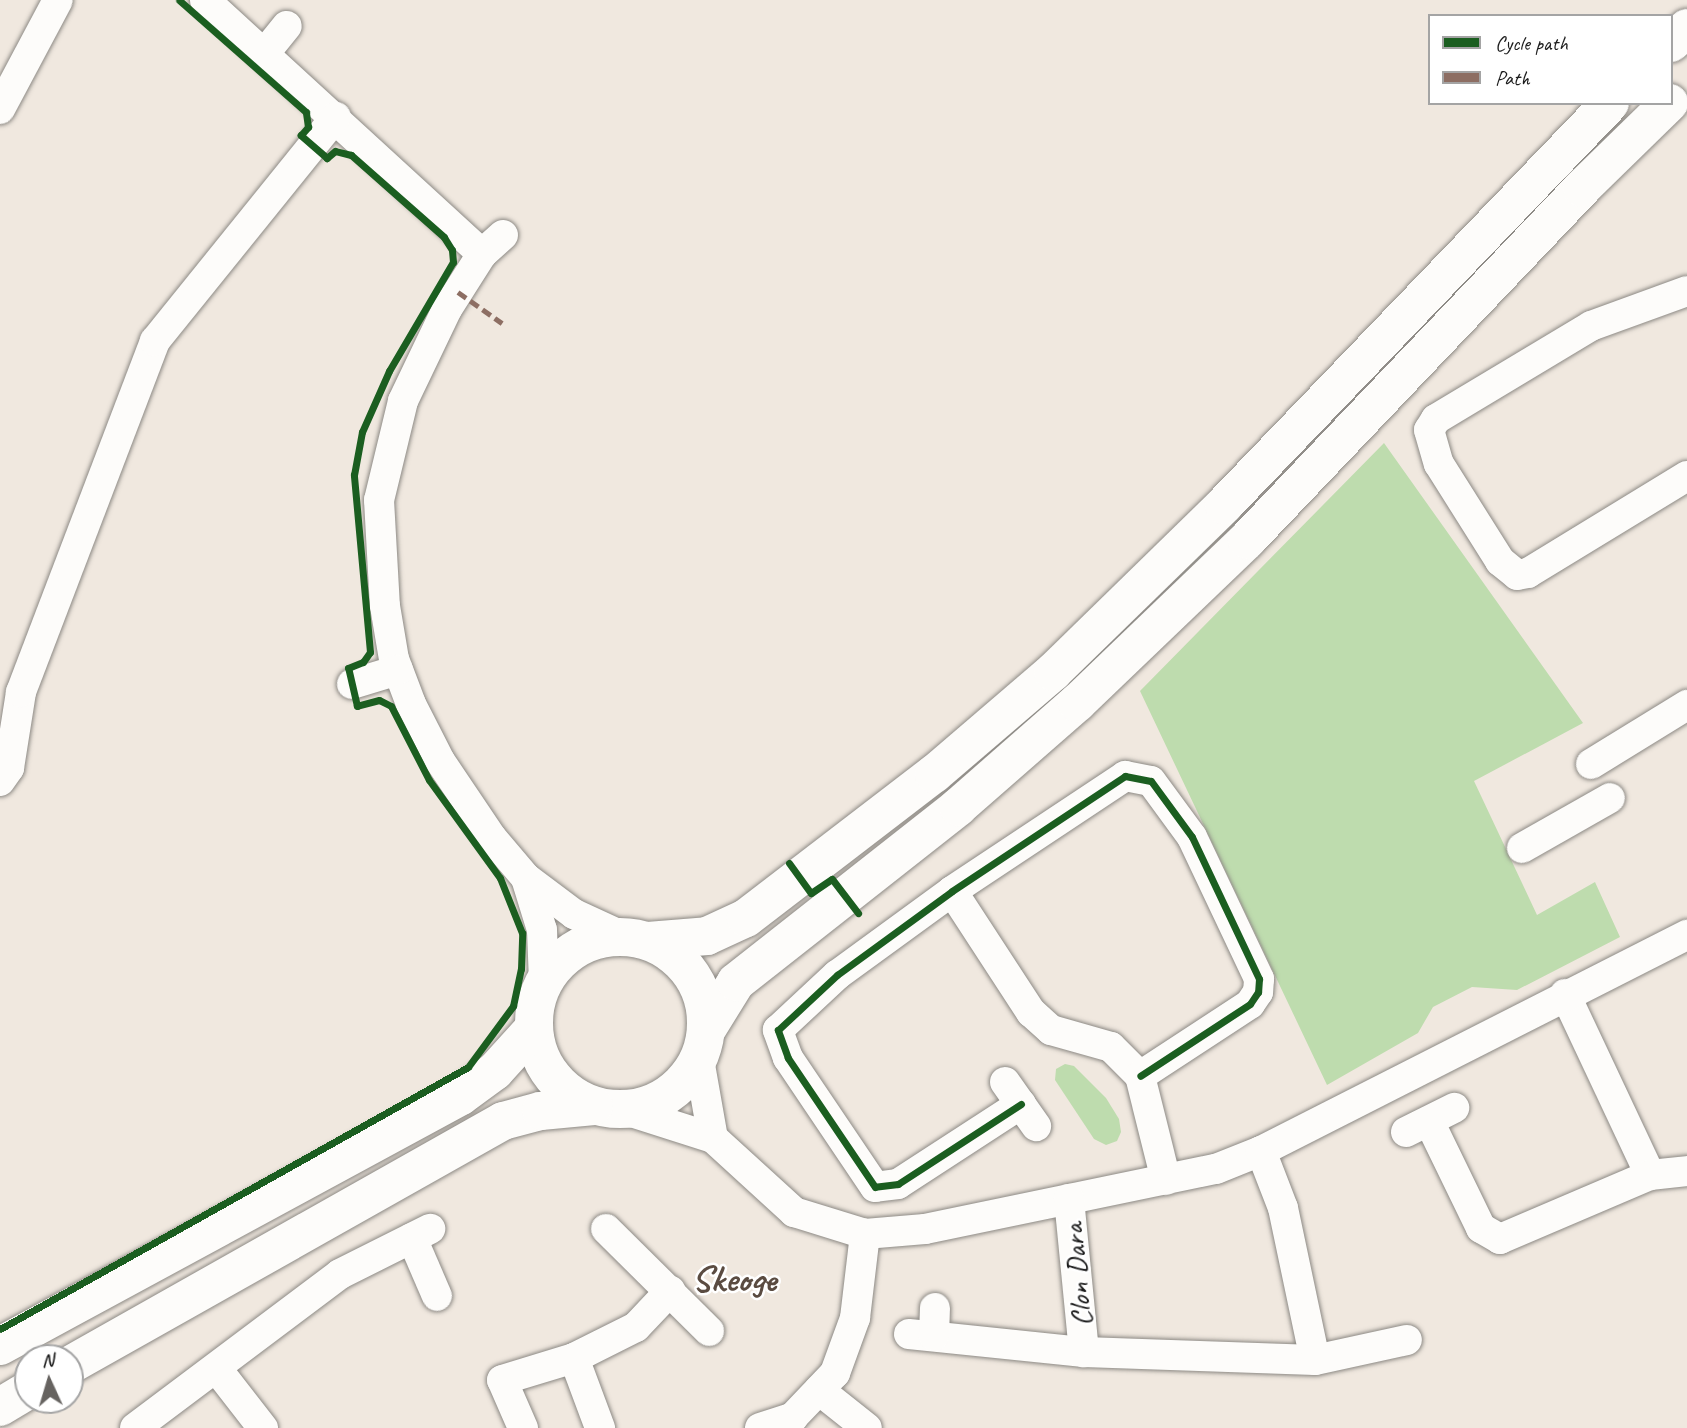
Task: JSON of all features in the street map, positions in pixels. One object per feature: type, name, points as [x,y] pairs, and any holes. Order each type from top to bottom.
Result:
[{"type":"highway","points":[[1673,41],[1687,27]]},
{"type":"highway","points":[[1673,99],[1687,85]]},
{"type":"highway","points":[[609,1108],[570,1094],[552,1076],[539,1054],[534,1028],[544,982],[577,949],[599,939],[707,936],[746,918],[934,774],[1053,672],[1224,505],[1608,105]]},
{"type":"highway","points":[[84,1357],[503,1121],[541,1111],[609,1108],[669,1095],[703,1044],[736,982],[958,807],[1077,703],[1227,559],[1667,105]]},
{"type":"highway","points":[[636,939],[673,955],[692,975],[704,1001],[703,1044]]},
{"type":"highway","points":[[0,1346],[461,1096],[495,1071],[534,1028]]},
{"type":"street","points":[[0,109],[58,0]]},
{"type":"street","points":[[205,0],[336,117],[493,245],[421,357],[387,455],[379,500],[381,548],[385,606],[398,670],[440,761],[492,838],[526,878],[574,914],[636,939]]},
{"type":"street","points":[[264,54],[287,26]]},
{"type":"street","points":[[0,781],[9,768],[21,692],[155,341],[336,117]]},
{"type":"street","points":[[1687,291],[1591,326],[1436,419],[1429,430],[1439,464],[1500,561],[1517,575],[1528,573],[1687,476]]},
{"type":"street","points":[[352,684],[398,670]]},
{"type":"street","points":[[1522,848],[1614,804],[1584,754],[1687,705]]},
{"type":"street","points":[[1021,1104],[898,1184],[875,1187],[788,1058],[778,1030],[837,975],[952,891],[1125,776],[1152,781],[1192,837],[1259,979],[1258,992],[1250,1004],[1140,1076]]},
{"type":"street","points":[[526,878],[542,930],[544,982]]},
{"type":"street","points":[[952,891],[1031,1012],[1051,1030],[1111,1047],[1140,1076],[1166,1180]]},
{"type":"street","points":[[609,1108],[713,1138],[794,1212],[865,1234],[925,1229],[1166,1180],[1261,1151],[1565,994],[1687,935]]},
{"type":"street","points":[[1565,994],[1650,1175]]},
{"type":"street","points":[[703,1044],[713,1138]]},
{"type":"street","points":[[1430,1120],[1481,1228],[1500,1240],[1650,1175],[1687,1171]]},
{"type":"street","points":[[1261,1151],[1283,1209],[1315,1360]]},
{"type":"street","name":"Clon Dara","points":[[1069,1199],[1084,1352]]},
{"type":"street","points":[[606,1229],[709,1331]]},
{"type":"street","points":[[135,1428],[340,1274],[421,1233],[437,1296]]},
{"type":"street","points":[[760,1428],[793,1417],[835,1373],[855,1318],[865,1234]]},
{"type":"street","points":[[523,1428],[502,1380],[574,1358],[636,1327],[670,1291]]},
{"type":"street","points":[[926,1326],[1084,1352],[1315,1360],[1408,1342]]},
{"type":"street","points":[[574,1358],[600,1428]]},
{"type":"street","points":[[217,1369],[262,1428]]},
{"type":"street","points":[[820,1390],[867,1428]]},
{"type":"green space","points":[[1384,443],[1583,723],[1474,781],[1537,915],[1595,882],[1620,937],[1517,990],[1472,987],[1433,1007],[1418,1033],[1327,1085],[1140,691]]},
{"type":"green space","points":[[1065,1064],[1074,1066],[1106,1098],[1119,1119],[1121,1132],[1117,1141],[1106,1145],[1094,1139],[1055,1080],[1056,1069]]},
{"type":"marked path","points":[[458,292],[502,323]]},
{"type":"cycle path","points":[[0,1329],[468,1067],[513,1006],[521,969],[522,933],[500,878],[429,780],[391,706],[379,700],[357,706],[348,668],[363,662],[370,652],[354,475],[362,432],[389,371],[453,262],[452,250],[444,237],[351,155],[335,151],[327,158],[301,135],[308,127],[306,112],[179,0]]},
{"type":"cycle path","points":[[1021,1104],[898,1184],[875,1187],[788,1058],[778,1030],[837,975],[952,891],[1125,776],[1151,781],[1192,837],[1259,979],[1258,992],[1250,1004],[1140,1076]]},
{"type":"cycle path","points":[[789,863],[811,893],[832,879],[858,913]]},
{"type":"district","name":"Skeoge","points":[[734,1279]]}]
